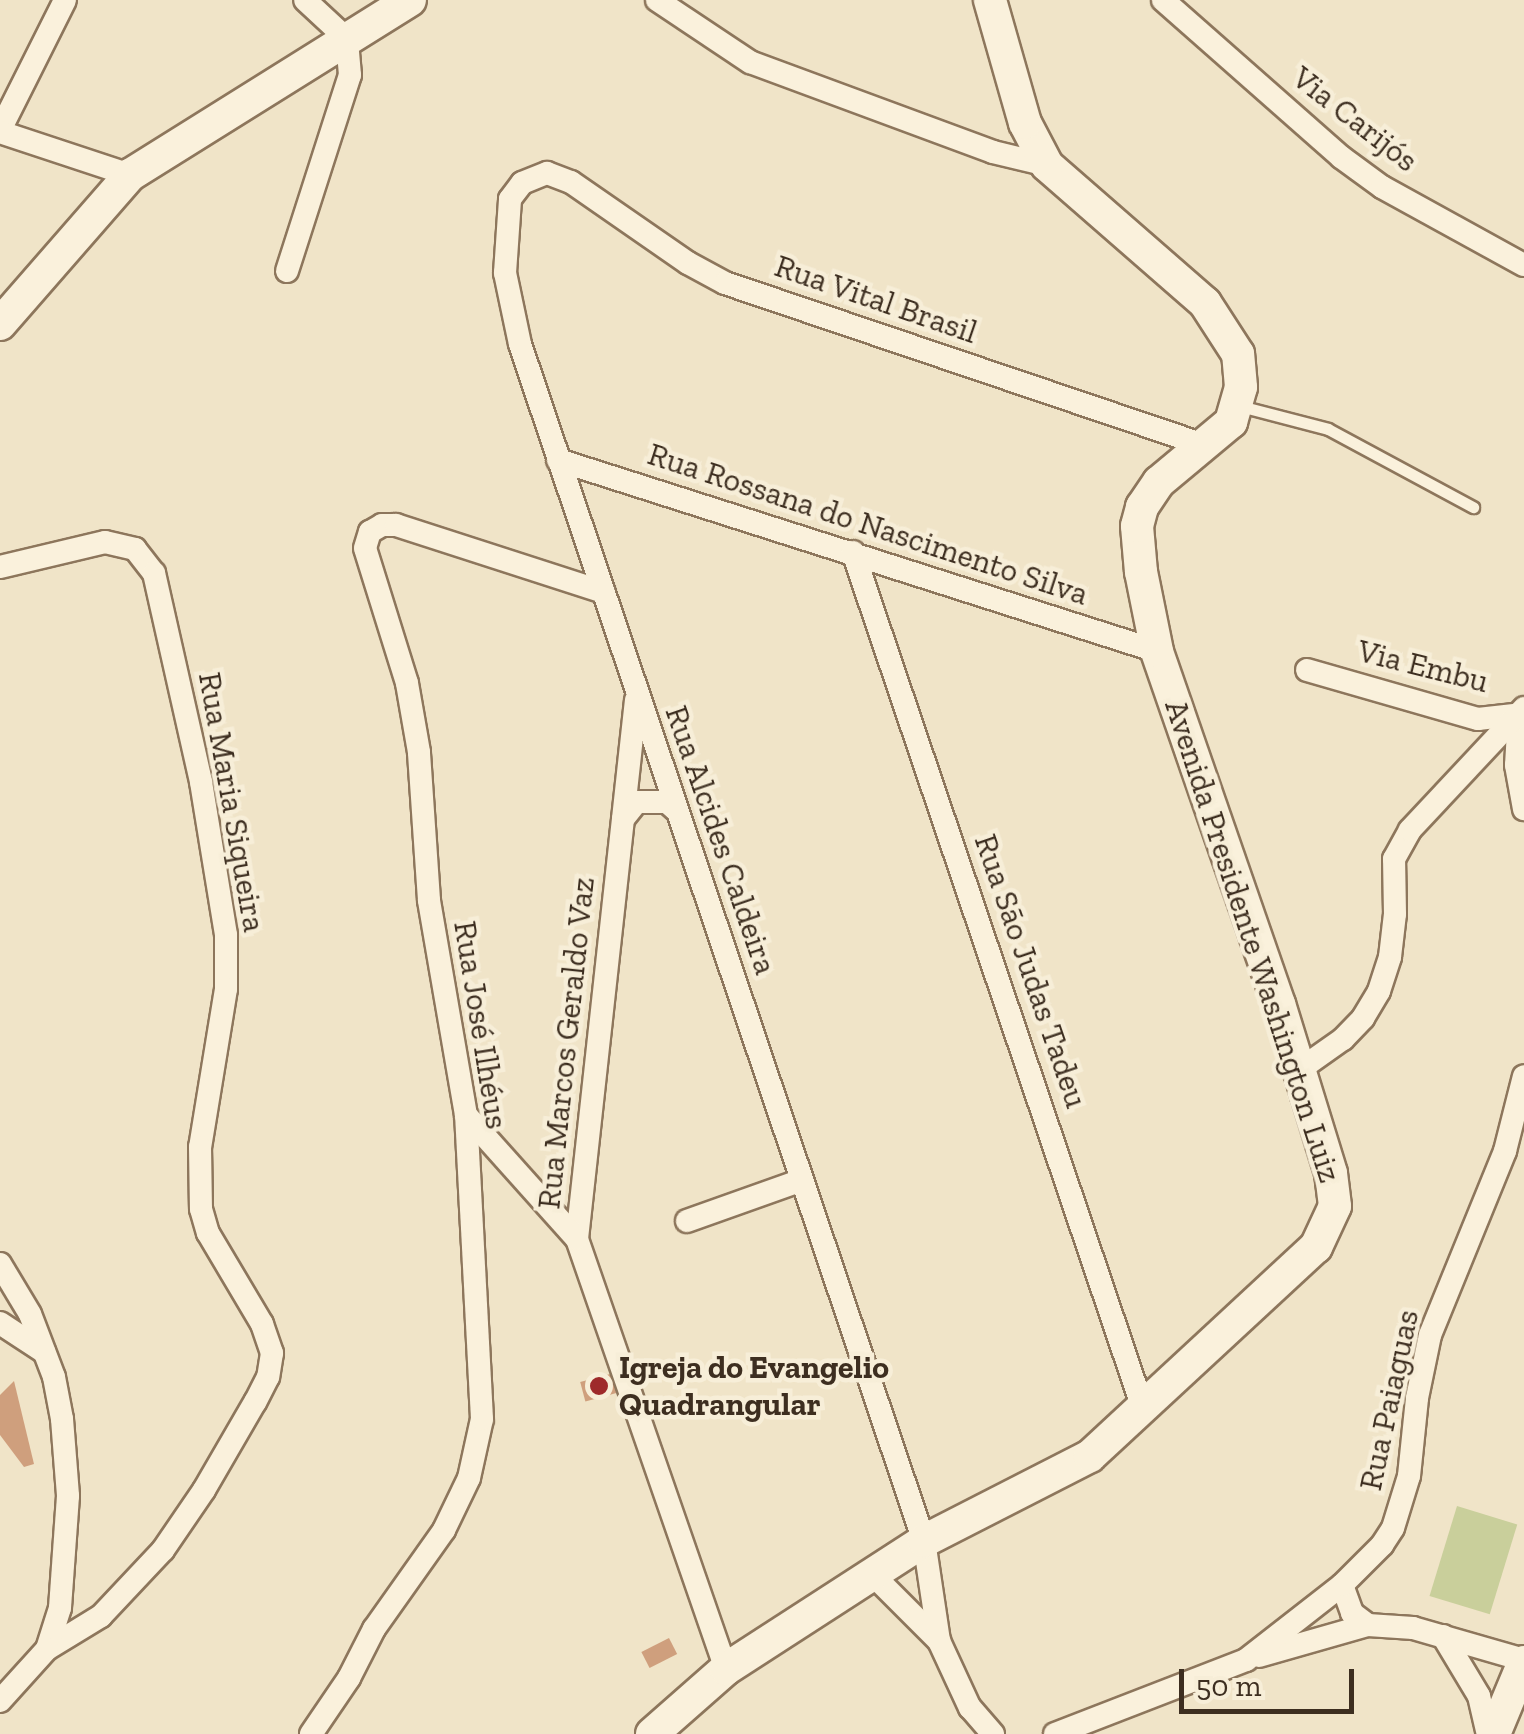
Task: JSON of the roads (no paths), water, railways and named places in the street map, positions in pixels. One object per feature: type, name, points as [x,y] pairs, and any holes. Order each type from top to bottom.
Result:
[{"type":"street","points":[[65,0],[0,131],[130,175]]},
{"type":"street","points":[[287,271],[350,75],[347,40],[305,0]]},
{"type":"street","points":[[0,324],[130,175],[410,0]]},
{"type":"street","points":[[657,0],[750,62],[992,152],[1047,165]]},
{"type":"street","points":[[990,0],[1025,122],[1047,165],[1178,276],[1225,328],[1238,354],[1240,387],[1231,422],[1204,445]]},
{"type":"street","name":"Via Carijós","points":[[1163,0],[1382,187],[1524,265]]},
{"type":"street","name":"Rua Vital Brasil","points":[[547,173],[571,182],[688,263],[725,282],[1204,445]]},
{"type":"street","name":"Rua Alcides Caldeira","points":[[547,173],[522,183],[510,200],[504,273],[520,344],[924,1541]]},
{"type":"street","name":"Avenida Presidente Washington Luiz","points":[[652,1734],[726,1669],[872,1574],[924,1541],[1090,1456],[1144,1411],[1316,1248],[1329,1226],[1335,1206],[1331,1174],[1157,651],[1136,526],[1159,482],[1204,445]]},
{"type":"street","name":"Rua Rossana do Nascimento Silva","points":[[558,460],[1157,651]]},
{"type":"street","name":"Rua José Ilhéus","points":[[311,1734],[349,1678],[374,1629],[444,1530],[469,1478],[482,1419],[466,1116],[429,900],[420,752],[407,683],[370,574],[366,548],[370,532],[382,525],[396,526],[603,592]]},
{"type":"street","name":"Rua Maria Siqueira","points":[[0,567],[104,542],[136,549],[154,572],[201,782],[226,935],[226,989],[200,1146],[201,1209],[208,1233],[262,1324],[272,1353],[268,1377],[255,1402],[204,1490],[162,1550],[100,1616],[47,1649]]},
{"type":"street","name":"Rua São Judas Tadeu","points":[[853,552],[1144,1411]]},
{"type":"street","name":"Via Embu","points":[[1308,670],[1478,719],[1522,712]]},
{"type":"street","name":"Rua Marcos Geraldo Vaz","points":[[637,691],[577,1239],[726,1669]]},
{"type":"street","points":[[1299,1070],[1343,1039],[1364,1018],[1379,991],[1390,957],[1395,914],[1394,859],[1410,830],[1522,712]]},
{"type":"street","points":[[1522,712],[1516,765],[1524,809]]},
{"type":"street","points":[[623,818],[637,802],[667,802],[677,811]]},
{"type":"street","name":"Rua Paiaguas","points":[[1056,1734],[1246,1660],[1368,1562],[1392,1528],[1409,1476],[1417,1398],[1430,1335],[1505,1152],[1524,1076]]},
{"type":"street","points":[[466,1116],[577,1239]]},
{"type":"street","points":[[687,1220],[802,1180]]},
{"type":"street","points":[[0,1264],[18,1290],[44,1352],[62,1419],[68,1496],[60,1608],[47,1649],[0,1701]]},
{"type":"street","points":[[0,1323],[44,1352]]},
{"type":"street","points":[[924,1541],[939,1641],[970,1708],[994,1734]]},
{"type":"street","points":[[872,1574],[939,1641]]},
{"type":"street","points":[[1342,1585],[1352,1613],[1368,1626]]},
{"type":"street","points":[[1246,1660],[1368,1626],[1412,1628],[1443,1636],[1524,1662],[1491,1734]]},
{"type":"street","points":[[1443,1636],[1479,1696],[1491,1734]]},
{"type":"lane","points":[[1236,404],[1328,430],[1472,507]]},
{"type":"place","name":"Igreja do Evangelio Quadrangular","points":[[599,1386]]}]
